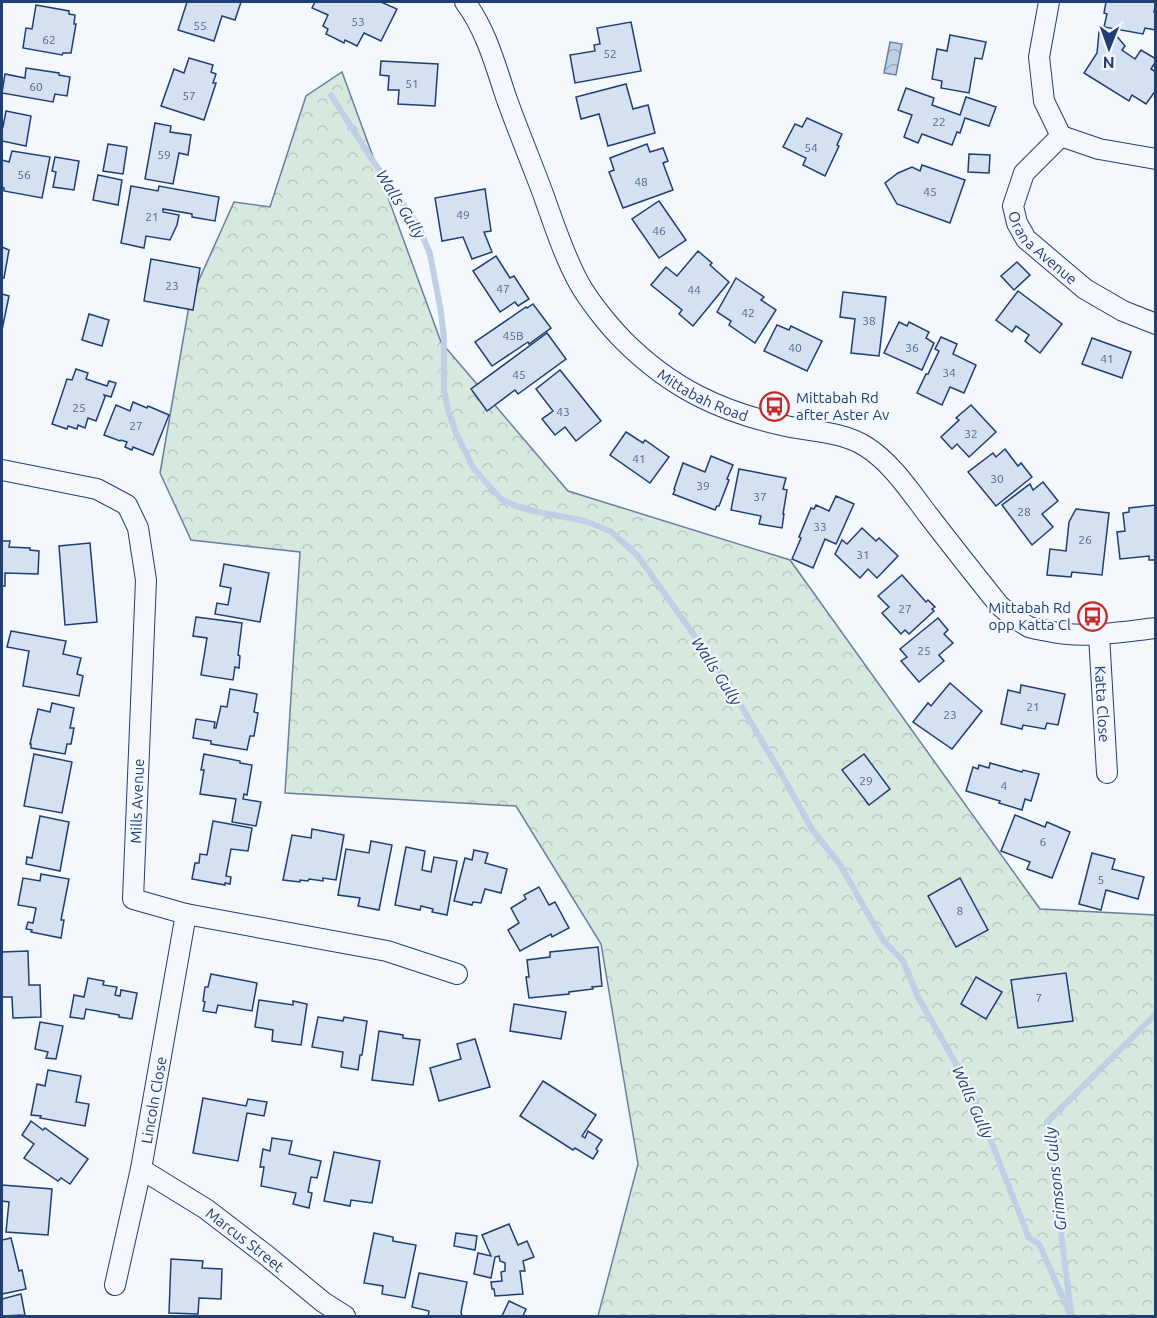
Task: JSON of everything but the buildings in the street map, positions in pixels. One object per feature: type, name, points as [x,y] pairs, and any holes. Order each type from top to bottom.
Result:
[{"type":"street","name":"Mittabah Road","points":[[465,2],[473,11],[490,46],[560,240],[580,284],[601,314],[624,340],[663,374],[698,397],[746,416],[788,427],[847,436],[877,454],[900,479],[999,605],[1031,627],[1057,633],[1099,634],[1155,628]]},
{"type":"street","points":[[1049,2],[1039,57],[1044,101],[1060,136],[1100,149],[1155,159]]},
{"type":"street","name":"Orana Avenue","points":[[1060,136],[1024,173],[1013,206],[1017,223],[1026,239],[1085,290],[1123,311],[1155,324]]},
{"type":"street","name":"Mills Avenue","points":[[2,470],[97,489],[127,505],[138,528],[146,580],[133,899],[186,914],[387,951],[457,974]]},
{"type":"street","name":"Katta Close","points":[[1099,634],[1107,773]]},
{"type":"street","name":"Lincoln Close","points":[[115,1285],[141,1169],[186,914]]},
{"type":"street","name":"Marcus Street","points":[[141,1169],[206,1209],[322,1302],[345,1317]]},
{"type":"green space","points":[[342,72],[441,342],[568,491],[790,560],[1040,909],[1155,915],[1155,1316],[598,1316],[638,1164],[601,944],[516,806],[285,793],[300,552],[191,540],[160,473],[190,300],[234,202],[270,207],[306,96]]},
{"type":"water","points":[[890,42],[902,44],[896,75],[884,73]]},
{"type":"waterway","name":"Walls Gully","points":[[331,95],[419,227],[430,254],[441,312],[444,340],[444,390],[448,410],[456,433],[474,469],[501,499],[516,506],[585,521],[610,531],[637,555],[727,682],[813,831],[839,863],[883,940],[903,961],[918,997],[971,1090],[1029,1238],[1039,1244],[1071,1316]]},
{"type":"waterway","name":"Grimsons Gully","points":[[1071,1312],[1047,1122],[1156,1014]]},
{"type":"place","name":"Mittabah Rd after Aster Av","points":[[775,406]]},
{"type":"place","name":"Mittabah Rd opp Katta Cl","points":[[1092,616]]}]
